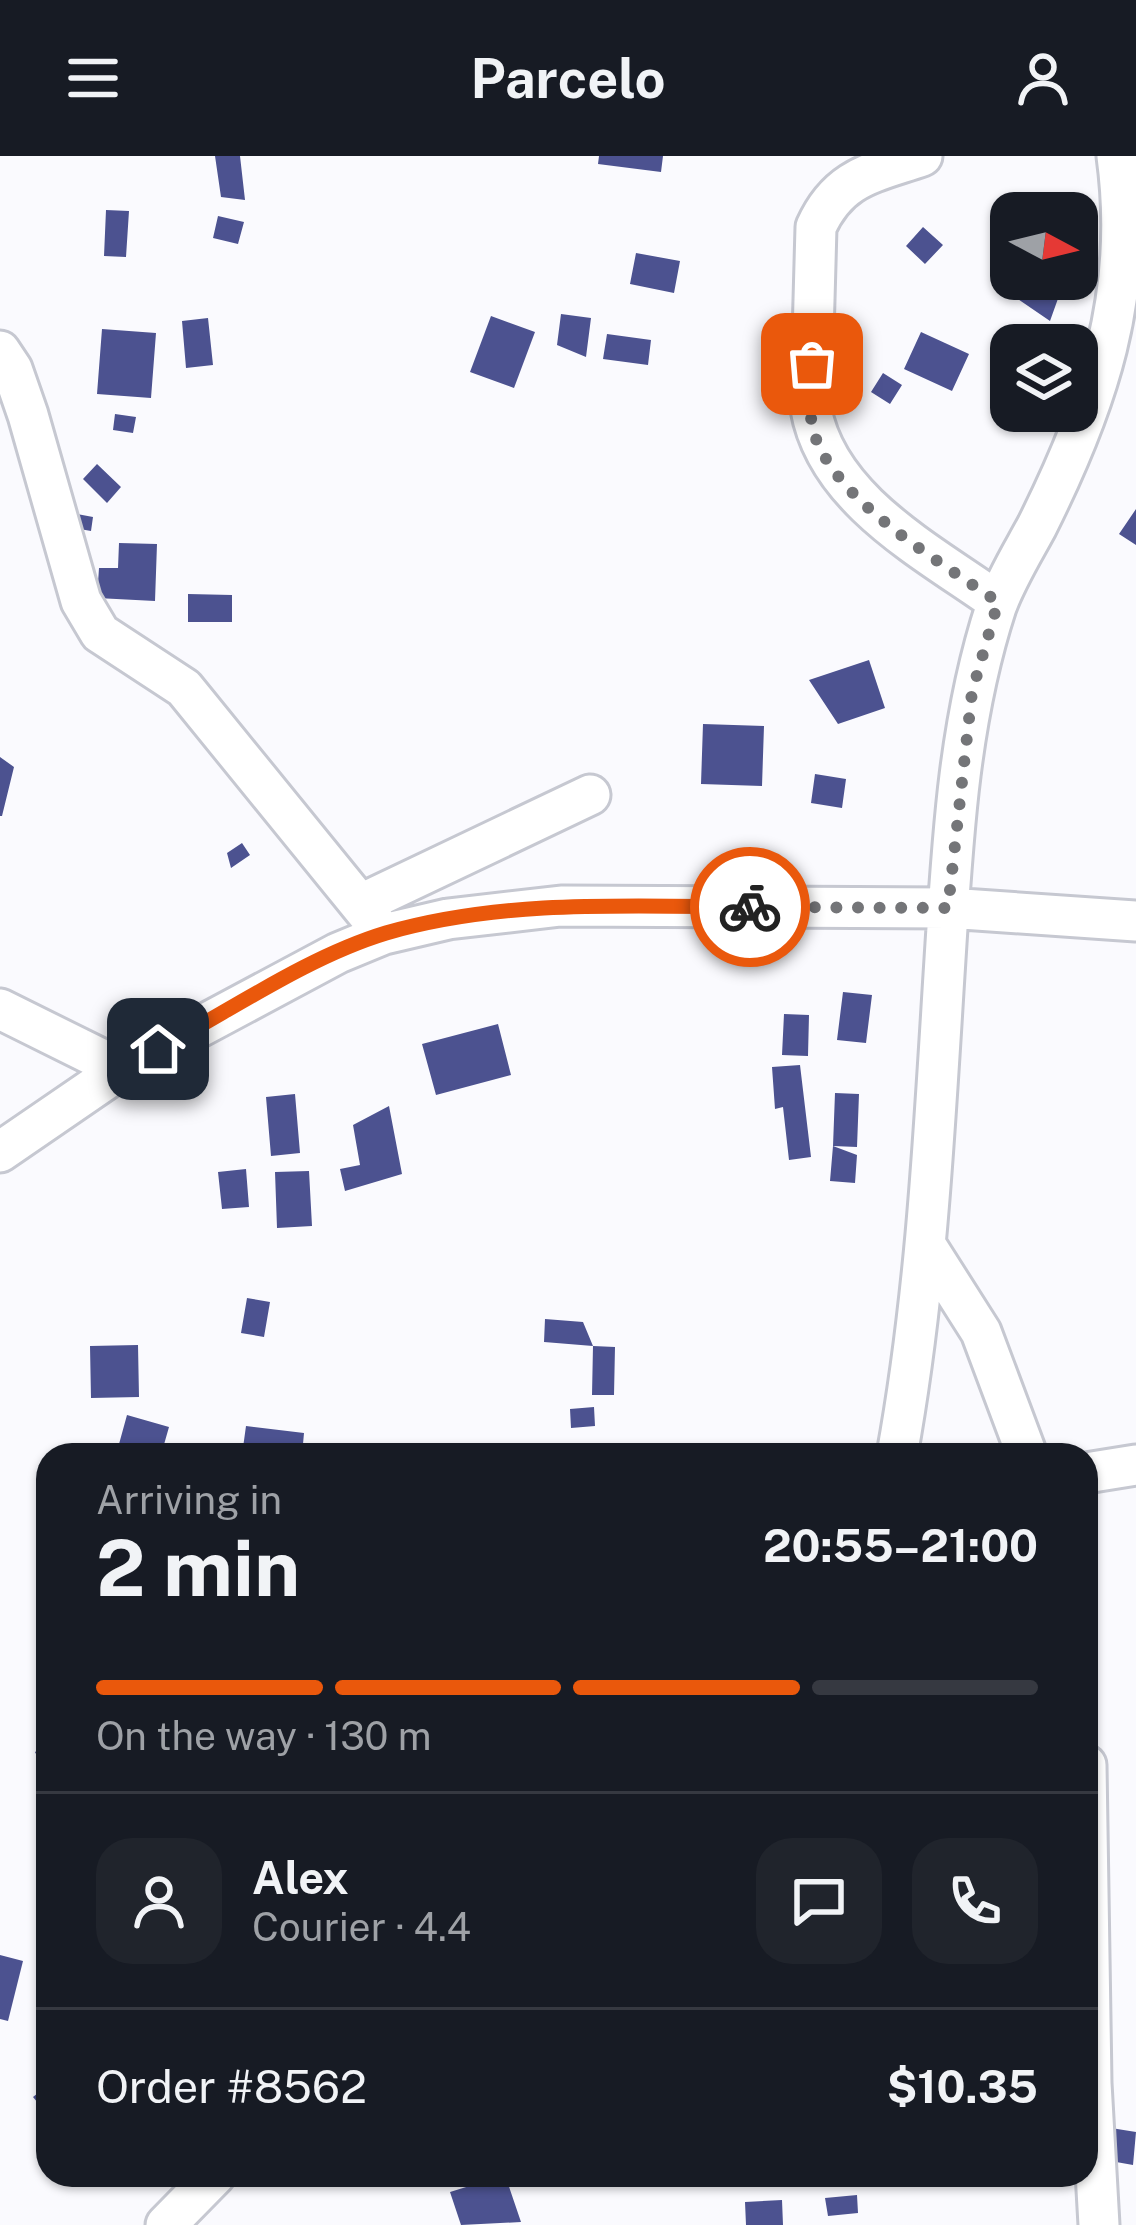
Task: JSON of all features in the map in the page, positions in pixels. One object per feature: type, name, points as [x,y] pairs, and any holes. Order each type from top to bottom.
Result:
[{"type":"street","points":[[922,156],[849,182],[828,199],[817,227],[811,409],[816,438],[838,475],[890,525],[998,602]]},
{"type":"street","points":[[899,1443],[927,1246],[948,908],[972,692],[998,602],[1115,366],[1132,312],[1134,222],[1121,168],[1086,156]]},
{"type":"street","points":[[0,351],[12,368],[28,415],[81,601],[100,633],[184,688],[373,919]]},
{"type":"street","points":[[0,1152],[122,1069],[590,795]]},
{"type":"street","points":[[373,919],[448,919],[561,906],[948,908],[1136,921]]},
{"type":"street","points":[[0,1009],[122,1069]]},
{"type":"street","points":[[927,1246],[981,1332],[1023,1443]]},
{"type":"street","points":[[1098,1471],[1136,1465]]},
{"type":"street","points":[[166,2225],[203,2187]]},
{"type":"street","points":[[1097,2187],[1099,2225]]},
{"type":"building","points":[[215,156],[240,156],[245,200],[221,197]]},
{"type":"building","points":[[599,156],[663,156],[661,172],[598,164]]},
{"type":"building","points":[[106,210],[129,211],[126,257],[104,256]]},
{"type":"building","points":[[218,216],[244,222],[238,244],[213,238]]},
{"type":"building","points":[[923,227],[943,245],[925,264],[906,246]]},
{"type":"building","points":[[636,253],[680,261],[674,293],[630,284]]},
{"type":"building","points":[[1019,300],[1058,300],[1050,321]]},
{"type":"building","points":[[561,314],[591,318],[586,357],[557,345]]},
{"type":"building","points":[[491,316],[535,332],[514,388],[470,372]]},
{"type":"building","points":[[208,318],[213,365],[186,368],[182,321]]},
{"type":"building","points":[[102,329],[156,333],[151,398],[97,394]]},
{"type":"building","points":[[921,332],[969,354],[952,391],[904,369]]},
{"type":"building","points":[[607,334],[651,340],[648,365],[603,359]]},
{"type":"building","points":[[883,373],[902,385],[890,404],[871,392]]},
{"type":"building","points":[[115,414],[136,417],[133,433],[113,430]]},
{"type":"building","points":[[97,464],[121,487],[107,503],[83,479]]},
{"type":"building","points":[[1136,509],[1136,545],[1119,534]]},
{"type":"building","points":[[77,514],[93,517],[91,531],[74,528]]},
{"type":"building","points":[[119,543],[157,544],[155,601],[97,598],[99,568],[118,568]]},
{"type":"building","points":[[188,594],[232,595],[232,622],[188,622]]},
{"type":"building","points":[[869,660],[885,708],[838,724],[809,680]]},
{"type":"building","points":[[703,724],[764,726],[762,786],[701,784]]},
{"type":"building","points":[[0,757],[14,767],[2,816],[0,816]]},
{"type":"building","points":[[815,774],[846,779],[842,808],[811,803]]},
{"type":"building","points":[[242,843],[250,855],[231,868],[227,853]]},
{"type":"building","points":[[843,992],[872,995],[866,1043],[837,1040]]},
{"type":"building","points":[[784,1014],[809,1015],[808,1056],[782,1055]]},
{"type":"building","points":[[498,1024],[511,1075],[436,1095],[422,1044]]},
{"type":"building","points":[[800,1065],[811,1157],[789,1160],[783,1107],[775,1109],[772,1067]]},
{"type":"building","points":[[835,1093],[859,1094],[857,1147],[833,1146]]},
{"type":"building","points":[[295,1094],[300,1153],[271,1156],[266,1097]]},
{"type":"building","points":[[389,1106],[402,1174],[345,1191],[340,1169],[360,1165],[353,1125]]},
{"type":"building","points":[[833,1146],[857,1155],[855,1183],[830,1181]]},
{"type":"building","points":[[246,1169],[249,1207],[222,1209],[218,1172]]},
{"type":"building","points":[[309,1171],[312,1226],[277,1228],[275,1172]]},
{"type":"building","points":[[247,1298],[270,1302],[264,1337],[241,1333]]},
{"type":"building","points":[[545,1319],[583,1322],[593,1346],[544,1342]]},
{"type":"building","points":[[138,1345],[139,1397],[91,1398],[90,1346]]},
{"type":"building","points":[[593,1346],[615,1347],[614,1395],[592,1395]]},
{"type":"building","points":[[594,1407],[595,1426],[571,1428],[570,1409]]},
{"type":"building","points":[[127,1415],[169,1427],[164,1443],[119,1443]]},
{"type":"building","points":[[246,1426],[304,1433],[303,1443],[244,1443]]},
{"type":"building","points":[[0,1955],[23,1961],[8,2021],[0,2019]]},
{"type":"building","points":[[1111,2128],[1136,2132],[1133,2165],[1105,2160]]},
{"type":"building","points":[[466,2187],[509,2187],[521,2222],[461,2225],[450,2192]]},
{"type":"building","points":[[857,2195],[858,2213],[828,2216],[825,2198]]},
{"type":"building","points":[[782,2200],[783,2225],[746,2225],[745,2202]]},
{"type":"way so far","points":[[750,907],[948,908],[958,777],[972,692],[998,602],[890,525],[838,475],[816,438],[812,364]]},
{"type":"route","points":[[158,1049],[338,953],[384,934],[448,919],[561,906],[750,907]]}]
